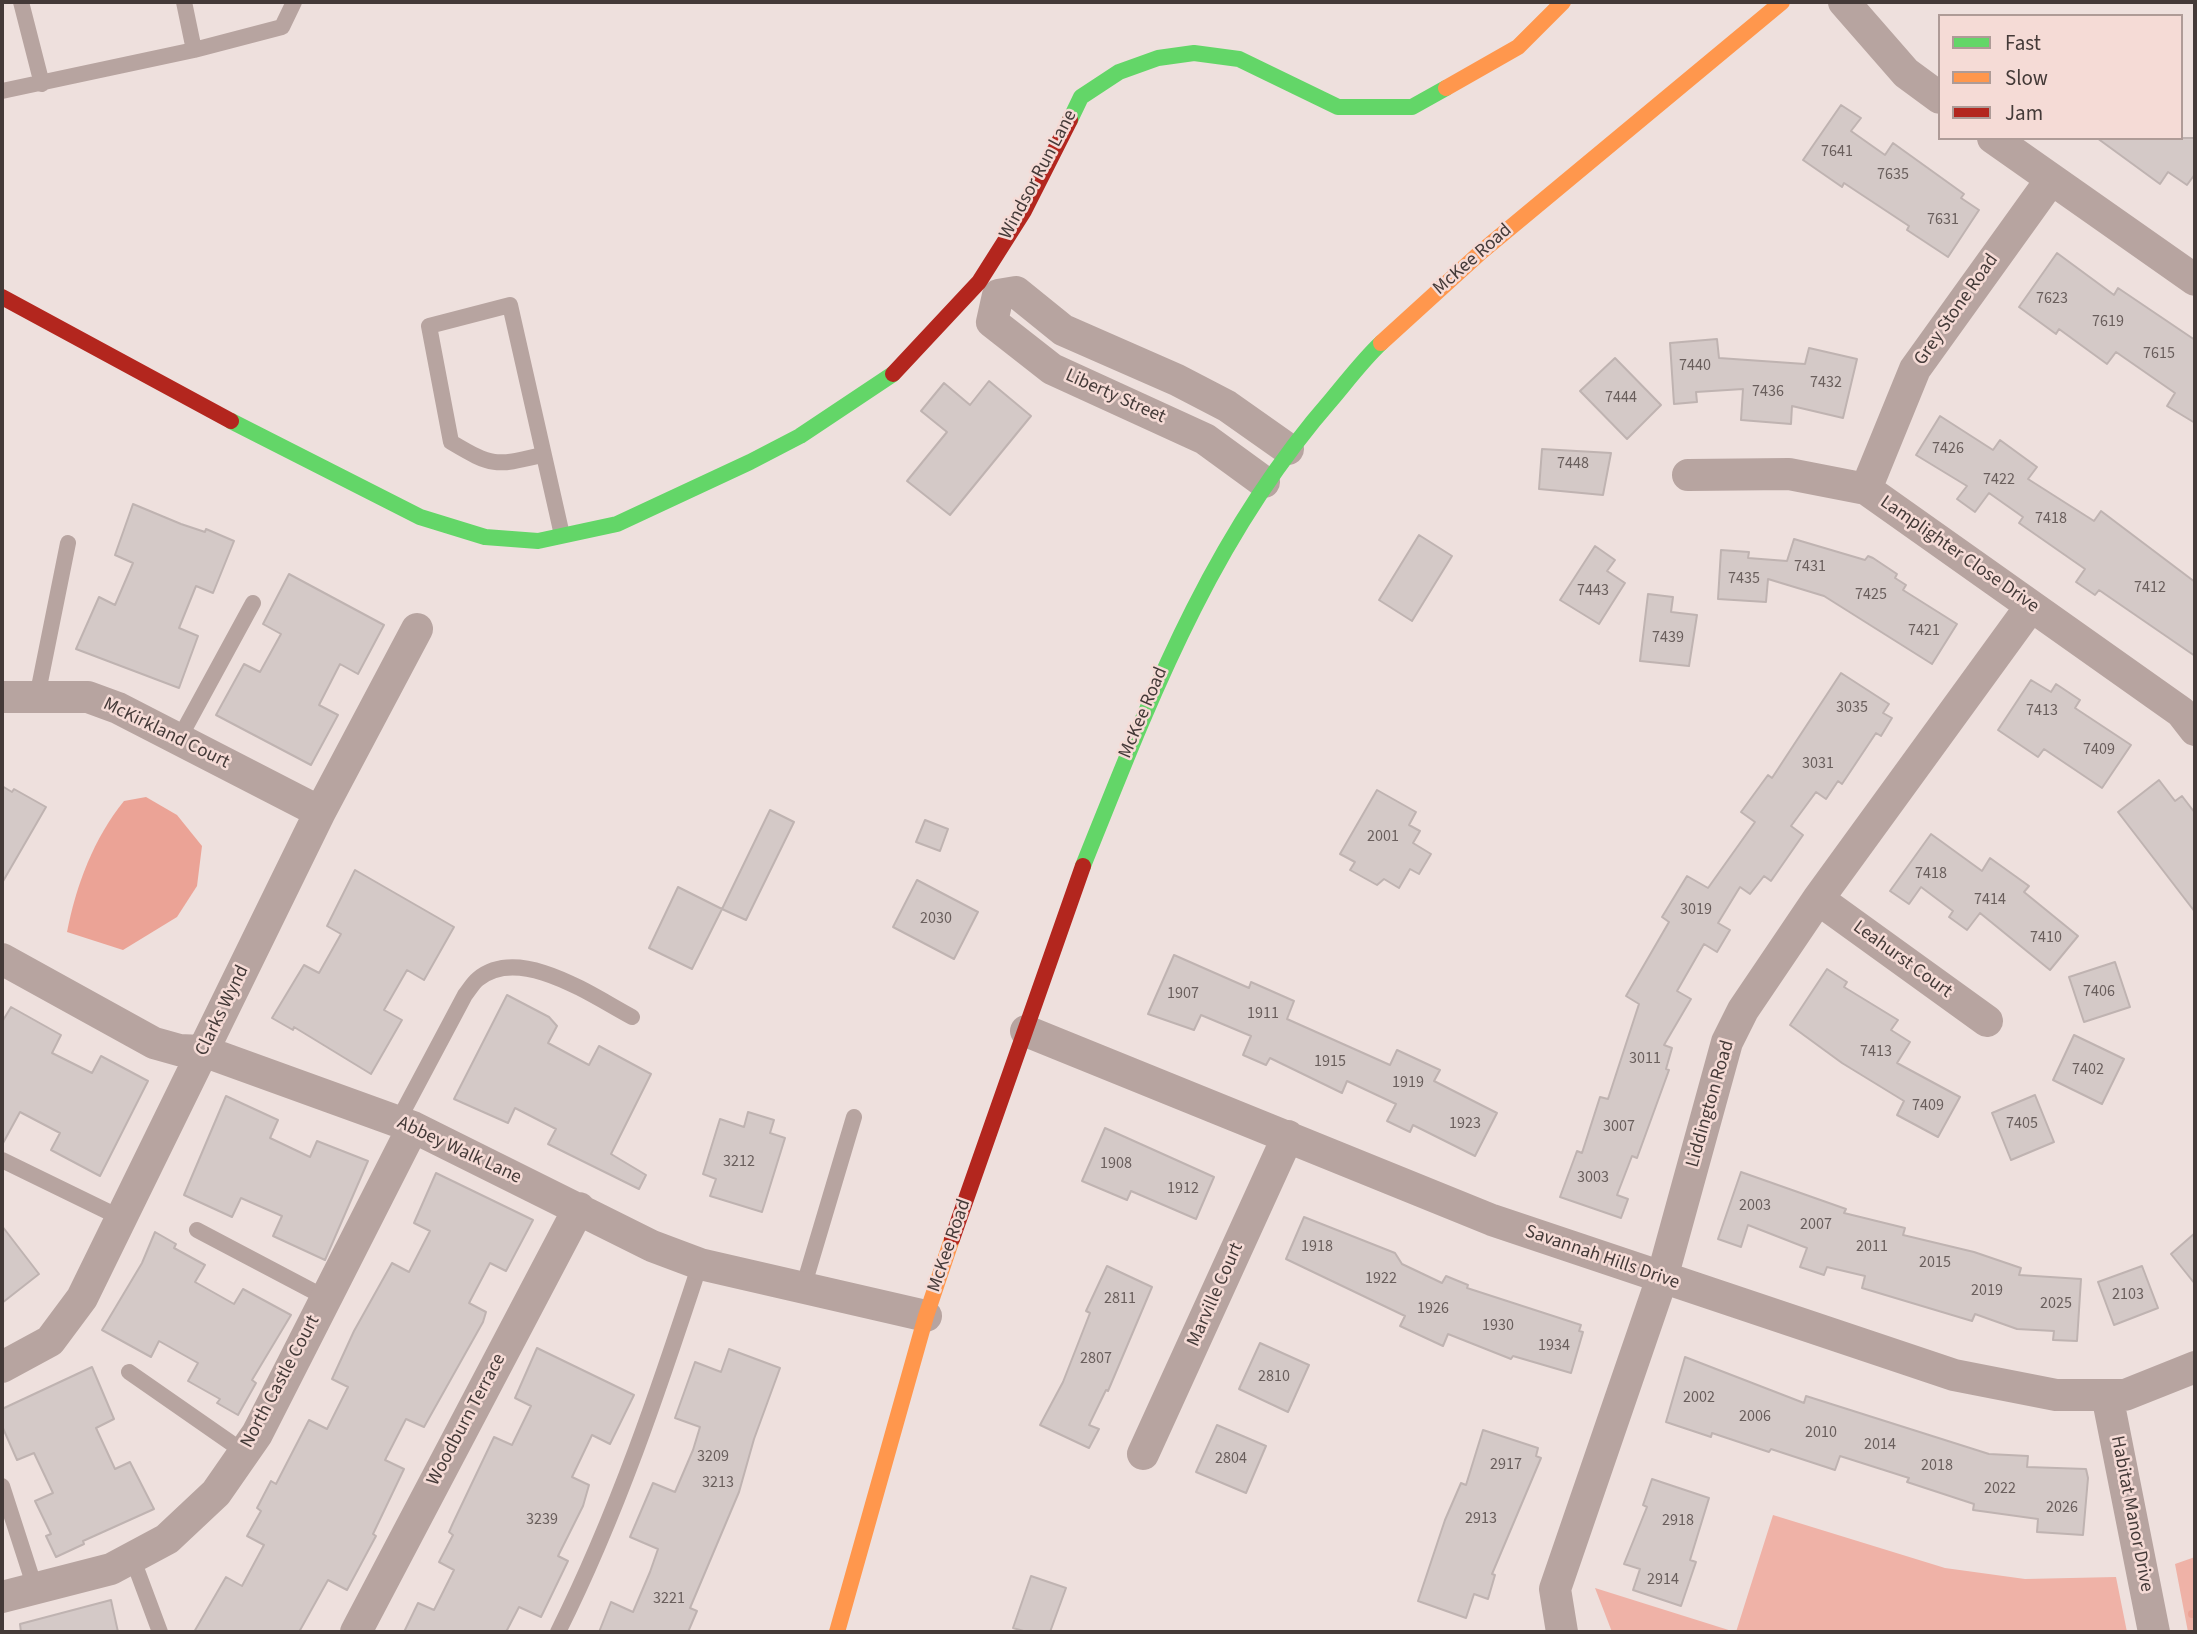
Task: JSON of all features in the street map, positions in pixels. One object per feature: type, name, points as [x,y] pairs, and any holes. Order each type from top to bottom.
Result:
[{"type":"street","name":"Windsor Run Lane","points":[[2,296],[153,382],[420,517],[485,537],[538,541],[617,524],[750,462],[800,436],[897,371],[989,289],[1024,211],[1081,97],[1119,72],[1158,58],[1194,53],[1239,59],[1338,107],[1412,107],[1518,47],[1563,2]]},
{"type":"street","name":"McKee Road","points":[[837,1632],[926,1316],[1094,831],[1148,702],[1208,576],[1287,449],[1375,349],[1425,301],[1782,2]]},
{"type":"street","points":[[1844,2],[1906,73],[1938,97]]},
{"type":"street","points":[[1996,140],[2050,181],[2195,280]]},
{"type":"street","name":"Grey Stone Road","points":[[1866,489],[1915,369],[2050,181]]},
{"type":"street","name":"Liberty Street","points":[[1264,482],[1205,439],[1052,369],[992,323],[989,289],[1016,292],[1063,330],[1177,380],[1227,406],[1287,449]]},
{"type":"street","points":[[1096,390],[1117,355]]},
{"type":"street","name":"Lamplighter Close Drive","points":[[1688,475],[1789,474],[1866,489],[2181,712],[2195,730]]},
{"type":"street","name":"Liddington Road","points":[[1562,1632],[1555,1589],[1662,1278],[1727,1042],[1743,1010],[1818,899],[2031,606]]},
{"type":"street","name":"Clarks Wynd","points":[[2,1367],[50,1341],[82,1298],[320,813],[417,629]]},
{"type":"street","name":"McKirkland Court","points":[[2,697],[88,697],[118,708],[320,813]]},
{"type":"street","name":"Leahurst Court","points":[[1818,899],[1987,1021]]},
{"type":"street","name":"Abbey Walk Lane","points":[[2,959],[154,1043],[179,1050],[203,1051],[406,1124],[652,1246],[700,1264],[926,1316]]},
{"type":"street","name":"Savannah Hills Drive","points":[[1026,1031],[1492,1220],[1954,1375],[2056,1395],[2125,1395],[2195,1367]]},
{"type":"street","name":"North Castle Court","points":[[2,1597],[111,1569],[167,1539],[216,1493],[257,1434],[326,1298],[406,1124]]},
{"type":"street","name":"Marville Court","points":[[1143,1454],[1287,1136]]},
{"type":"street","name":"Woodburn Terrace","points":[[356,1632],[579,1208]]},
{"type":"street","name":"Habitat Manor Drive","points":[[2107,1395],[2154,1632]]},
{"type":"lane","points":[[21,2],[42,84]]},
{"type":"lane","points":[[184,2],[194,50]]},
{"type":"lane","points":[[2,91],[194,50],[282,27],[295,2]]},
{"type":"lane","points":[[542,455],[503,464],[485,462],[451,442],[429,326],[510,305],[562,536]]},
{"type":"lane","points":[[37,697],[68,543]]},
{"type":"lane","points":[[179,739],[253,603]]},
{"type":"lane","points":[[406,1124],[465,995],[479,978],[519,967],[540,970],[632,1017]]},
{"type":"lane","points":[[803,1288],[854,1117]]},
{"type":"lane","points":[[2,1160],[121,1218]]},
{"type":"lane","points":[[197,1230],[326,1298]]},
{"type":"lane","points":[[558,1632],[594,1560],[661,1383],[700,1264]]},
{"type":"lane","points":[[129,1372],[244,1452]]},
{"type":"lane","points":[[2,1486],[35,1588]]},
{"type":"lane","points":[[132,1558],[160,1632]]},
{"type":"shaded area","points":[[146,797],[177,815],[202,846],[197,886],[177,917],[123,950],[67,932],[81,880],[104,830],[124,801]]},
{"type":"shaded area","points":[[1773,1515],[1945,1568],[2025,1579],[2116,1577],[2127,1632],[1736,1632]]},
{"type":"shaded area","points":[[2195,1557],[2195,1632],[2188,1632],[2175,1564]]},
{"type":"shaded area","points":[[1595,1588],[1735,1632],[1612,1632]]},
{"type":"building","points":[[1841,105],[1861,118],[1851,131],[1885,155],[1893,143],[1964,194],[1961,198],[1979,210],[1948,257],[1907,230],[1909,226],[1844,183],[1842,187],[1803,160]]},
{"type":"building","points":[[2195,138],[2195,174],[2187,185],[2168,172],[2160,184],[2100,140]]},
{"type":"building","points":[[2057,253],[2114,295],[2118,288],[2195,340],[2195,423],[2167,406],[2175,393],[2116,352],[2107,364],[2059,329],[2056,334],[2019,307]]},
{"type":"building","points":[[1717,339],[1719,358],[1805,364],[1809,348],[1857,359],[1843,418],[1792,406],[1791,424],[1741,420],[1743,389],[1696,392],[1697,402],[1674,404],[1670,343]]},
{"type":"building","points":[[1615,358],[1661,405],[1627,439],[1580,391]]},
{"type":"building","points":[[989,381],[1031,416],[950,515],[907,481],[947,432],[921,411],[944,383],[970,405]]},
{"type":"building","points":[[1940,416],[1993,450],[2000,440],[2037,467],[2028,479],[2094,521],[2101,511],[2195,582],[2195,656],[2099,590],[2095,595],[2076,582],[2085,569],[2019,523],[2023,517],[1989,493],[1975,512],[1957,499],[1967,486],[1916,455]]},
{"type":"building","points":[[1542,449],[1611,453],[1603,495],[1539,489]]},
{"type":"building","points":[[133,504],[181,524],[205,532],[206,529],[234,541],[213,593],[196,586],[179,628],[198,636],[179,688],[76,649],[99,597],[115,605],[133,563],[115,555]]},
{"type":"building","points":[[1419,535],[1452,556],[1412,621],[1379,600]]},
{"type":"building","points":[[1794,539],[1865,560],[1868,556],[1873,558],[1897,574],[1895,578],[1906,585],[1903,590],[1957,624],[1932,664],[1824,596],[1768,579],[1766,602],[1718,599],[1721,550],[1749,552],[1748,558],[1787,561]]},
{"type":"building","points":[[1595,546],[1615,560],[1607,571],[1625,583],[1599,624],[1560,600]]},
{"type":"building","points":[[289,574],[384,625],[358,674],[340,664],[319,705],[338,715],[311,765],[216,715],[244,664],[260,672],[281,634],[263,624]]},
{"type":"building","points":[[1648,594],[1673,597],[1671,612],[1697,615],[1689,666],[1640,661]]},
{"type":"building","points":[[1841,673],[1889,704],[1883,713],[1892,718],[1881,736],[1876,733],[1842,784],[1838,781],[1826,799],[1816,792],[1791,826],[1803,835],[1771,881],[1764,876],[1750,894],[1740,887],[1718,923],[1730,930],[1717,952],[1704,944],[1677,991],[1691,999],[1664,1045],[1672,1048],[1666,1069],[1669,1070],[1637,1158],[1632,1156],[1617,1195],[1628,1199],[1621,1218],[1560,1197],[1577,1151],[1582,1153],[1600,1097],[1608,1099],[1639,1004],[1626,996],[1669,922],[1662,917],[1687,876],[1708,888],[1755,822],[1741,812],[1768,775],[1772,778]]},
{"type":"building","points":[[2031,680],[2051,692],[2056,684],[2080,700],[2075,708],[2131,745],[2102,788],[2044,749],[2038,757],[1998,730]]},
{"type":"building","points":[[2159,780],[2175,801],[2182,796],[2195,813],[2195,912],[2118,812]]},
{"type":"building","points":[[2,786],[12,792],[14,789],[46,807],[2,883]]},
{"type":"building","points":[[1377,790],[1416,812],[1409,825],[1420,831],[1413,843],[1431,854],[1419,874],[1410,869],[1399,888],[1384,879],[1377,885],[1350,870],[1355,862],[1340,854]]},
{"type":"building","points":[[770,810],[794,822],[746,920],[722,909]]},
{"type":"building","points":[[925,820],[948,829],[940,851],[916,842]]},
{"type":"building","points":[[1931,834],[1982,871],[1990,858],[2029,886],[2024,892],[2078,936],[2050,970],[1980,913],[1967,930],[1949,917],[1953,911],[1921,887],[1909,904],[1890,891]]},
{"type":"building","points":[[355,870],[454,927],[424,980],[407,970],[384,1010],[402,1020],[371,1074],[294,1027],[293,1030],[272,1018],[304,965],[319,973],[341,934],[327,926]]},
{"type":"building","points":[[917,880],[978,912],[954,959],[893,927]]},
{"type":"building","points":[[678,887],[722,909],[692,969],[649,948]]},
{"type":"building","points":[[1174,955],[1249,988],[1251,982],[1294,1001],[1287,1019],[1390,1065],[1397,1050],[1440,1070],[1434,1081],[1497,1113],[1475,1156],[1413,1125],[1410,1132],[1387,1121],[1396,1104],[1347,1081],[1342,1093],[1270,1058],[1266,1065],[1243,1055],[1251,1036],[1201,1015],[1194,1030],[1148,1014]]},
{"type":"building","points":[[2115,962],[2130,1007],[2084,1022],[2069,977]]},
{"type":"building","points":[[1827,969],[1847,982],[1844,987],[1898,1020],[1891,1030],[1910,1042],[1897,1063],[1960,1097],[1938,1137],[1897,1115],[1904,1101],[1842,1063],[1790,1025]]},
{"type":"building","points":[[507,995],[549,1017],[557,1026],[548,1043],[589,1065],[599,1046],[651,1074],[611,1154],[646,1175],[639,1189],[548,1144],[556,1129],[515,1108],[508,1123],[454,1099]]},
{"type":"building","points":[[11,1007],[61,1035],[52,1053],[92,1073],[101,1056],[148,1081],[100,1176],[51,1150],[60,1133],[20,1112],[2,1145],[2,1022]]},
{"type":"building","points":[[2074,1035],[2124,1059],[2102,1104],[2053,1080]]},
{"type":"building","points":[[2035,1095],[2054,1142],[2011,1160],[1992,1113]]},
{"type":"building","points":[[226,1096],[278,1120],[270,1138],[310,1157],[317,1141],[368,1161],[325,1260],[273,1236],[282,1216],[241,1198],[232,1217],[184,1195]]},
{"type":"building","points":[[748,1112],[774,1120],[770,1133],[785,1138],[762,1212],[710,1196],[716,1179],[703,1174],[720,1119],[744,1127]]},
{"type":"building","points":[[1105,1128],[1214,1177],[1196,1219],[1131,1191],[1127,1200],[1082,1181]]},
{"type":"building","points":[[1741,1172],[1846,1209],[1844,1213],[1905,1228],[1903,1235],[1974,1252],[2021,1268],[2019,1275],[2081,1279],[2077,1341],[2053,1340],[2054,1331],[2017,1329],[1975,1314],[1972,1321],[1862,1288],[1865,1276],[1827,1267],[1824,1275],[1800,1267],[1807,1248],[1748,1225],[1741,1247],[1718,1239]]},
{"type":"building","points":[[436,1173],[533,1220],[506,1271],[490,1263],[469,1303],[486,1312],[483,1322],[424,1427],[406,1419],[385,1460],[404,1469],[373,1534],[376,1536],[347,1590],[328,1580],[299,1632],[194,1632],[226,1577],[242,1586],[264,1545],[247,1536],[261,1511],[257,1508],[271,1481],[276,1484],[309,1420],[327,1429],[348,1387],[332,1379],[354,1331],[392,1263],[409,1272],[430,1231],[414,1223]]},
{"type":"building","points":[[1304,1217],[1395,1253],[1402,1264],[1442,1283],[1446,1276],[1468,1285],[1467,1288],[1581,1325],[1579,1331],[1583,1332],[1571,1373],[1513,1356],[1511,1359],[1448,1334],[1443,1346],[1400,1326],[1405,1316],[1286,1259]]},
{"type":"building","points":[[2,1226],[39,1274],[2,1303]]},
{"type":"building","points":[[155,1232],[176,1244],[174,1248],[205,1265],[195,1282],[234,1304],[243,1289],[291,1315],[252,1380],[256,1383],[238,1415],[217,1403],[220,1399],[188,1381],[198,1363],[159,1341],[151,1357],[102,1330],[142,1263]]},
{"type":"building","points":[[2195,1233],[2195,1284],[2171,1254]]},
{"type":"building","points":[[1107,1266],[1152,1287],[1108,1391],[1106,1390],[1089,1425],[1099,1429],[1089,1448],[1040,1425],[1063,1382],[1090,1313],[1086,1311]]},
{"type":"building","points":[[2142,1266],[2158,1308],[2114,1325],[2098,1282]]},
{"type":"building","points":[[1260,1343],[1309,1365],[1288,1412],[1239,1389]]},
{"type":"building","points":[[537,1348],[634,1395],[610,1444],[592,1435],[572,1477],[589,1485],[583,1506],[558,1556],[568,1561],[541,1617],[519,1607],[506,1632],[404,1632],[418,1603],[434,1610],[454,1570],[439,1562],[453,1535],[449,1532],[494,1437],[512,1445],[531,1406],[515,1398]]},
{"type":"building","points":[[729,1349],[780,1368],[754,1439],[739,1492],[690,1608],[697,1611],[688,1632],[599,1632],[611,1602],[633,1612],[650,1572],[658,1549],[630,1537],[653,1483],[675,1492],[693,1450],[700,1427],[675,1418],[695,1362],[721,1372]]},
{"type":"building","points":[[1685,1357],[1804,1403],[1806,1396],[1989,1454],[2028,1456],[2027,1467],[2086,1469],[2088,1478],[2083,1535],[2037,1532],[2038,1519],[1973,1510],[1974,1504],[1907,1482],[1909,1478],[1840,1456],[1835,1470],[1771,1449],[1769,1452],[1712,1433],[1711,1437],[1666,1422]]},
{"type":"building","points":[[92,1367],[114,1419],[96,1428],[115,1469],[130,1462],[154,1509],[83,1541],[84,1544],[56,1557],[46,1536],[51,1534],[35,1501],[53,1493],[34,1453],[17,1460],[2,1426],[2,1409]]},
{"type":"building","points":[[1217,1425],[1266,1446],[1246,1493],[1196,1472]]},
{"type":"building","points":[[1483,1430],[1538,1448],[1536,1456],[1541,1458],[1492,1574],[1495,1575],[1488,1599],[1474,1594],[1466,1618],[1418,1601],[1445,1520],[1461,1483],[1466,1485]]},
{"type":"building","points":[[1652,1479],[1709,1498],[1690,1560],[1696,1562],[1681,1606],[1633,1590],[1640,1569],[1624,1564],[1647,1507],[1643,1505]]},
{"type":"building","points":[[1031,1576],[1066,1588],[1050,1632],[1027,1632],[1013,1628]]},
{"type":"building","points":[[111,1600],[118,1632],[21,1632],[20,1624]]},
{"type":"traffic: fast","points":[[1070,120],[1081,97],[1119,72],[1158,58],[1194,53],[1239,59],[1338,107],[1412,107],[1446,88]]},
{"type":"traffic: fast","points":[[1083,866],[1159,681],[1218,563],[1251,507],[1289,452],[1381,343]]},
{"type":"traffic: fast","points":[[231,421],[420,517],[485,537],[538,541],[617,524],[750,462],[800,436],[893,374]]},
{"type":"traffic: slow","points":[[1446,88],[1518,47],[1563,2]]},
{"type":"traffic: slow","points":[[1381,343],[1481,252],[1782,2]]},
{"type":"traffic: slow","points":[[837,1632],[926,1316],[952,1239]]},
{"type":"traffic: jam","points":[[893,374],[979,282],[1024,211],[1070,120]]},
{"type":"traffic: jam","points":[[2,297],[231,421]]},
{"type":"traffic: jam","points":[[952,1239],[1083,866]]}]
